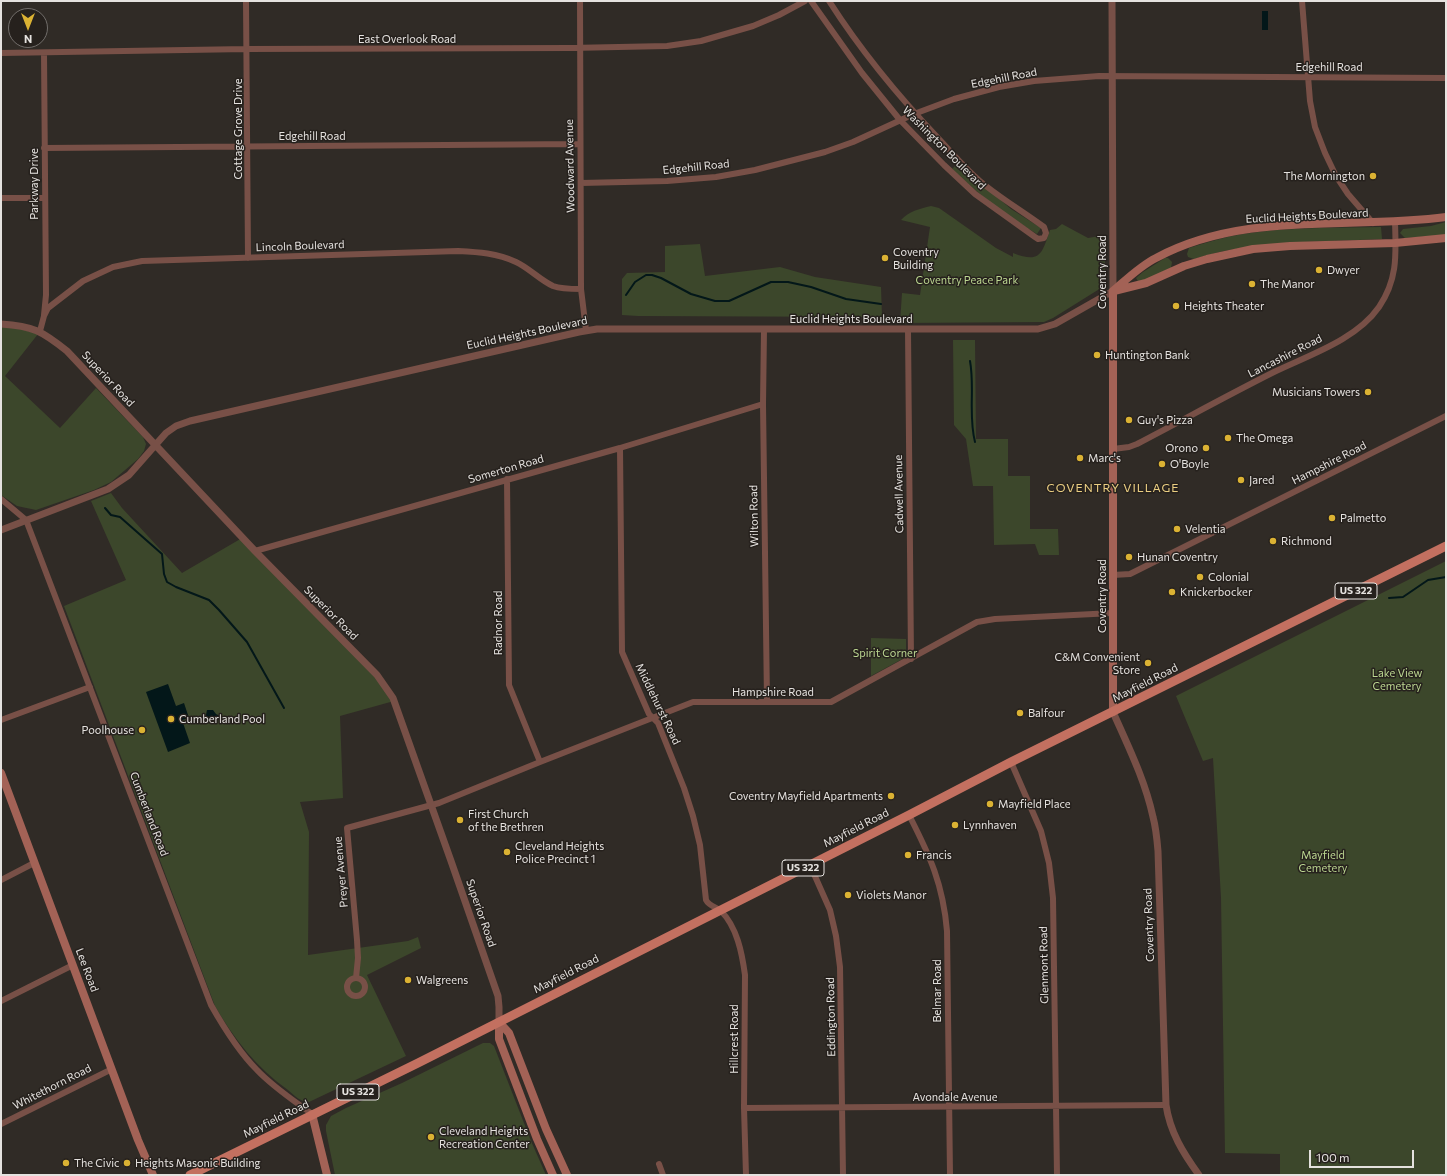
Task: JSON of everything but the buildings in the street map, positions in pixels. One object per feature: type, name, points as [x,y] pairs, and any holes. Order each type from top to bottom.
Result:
[{"type":"main road","name":"Euclid Heights Boulevard","points":[[1113,291],[1135,271],[1156,258],[1182,246],[1211,236],[1267,227],[1395,222],[1446,217]]},
{"type":"main road","name":"Euclid Heights Boulevard","points":[[1113,291],[1134,287],[1184,266],[1207,258],[1234,252],[1284,246],[1395,242],[1446,238]]},
{"type":"main road","name":"Coventry Road","points":[[1113,291],[1113,712]]},
{"type":"main road","name":"Mayfield Road","points":[[190,1175],[418,1063],[909,815],[1010,762],[1446,546]]},
{"type":"main road","name":"Lee Road","points":[[1,773],[153,1175]]},
{"type":"main road","points":[[499,1022],[509,1032],[548,1135],[567,1175]]},
{"type":"main road","name":"Superior Road","points":[[499,1022],[499,1039],[537,1139],[554,1175]]},
{"type":"main road","points":[[516,1083],[527,1079]]},
{"type":"main road","points":[[312,1114],[327,1175]]},
{"type":"main road","points":[[537,1139],[548,1135]]},
{"type":"street","name":"Cottage Grove Drive","points":[[246,1],[248,258]]},
{"type":"street","name":"Woodward Avenue","points":[[580,1],[579,144],[581,183],[581,289],[586,330]]},
{"type":"street","name":"East Overlook Road","points":[[1,53],[247,49],[580,48],[667,46],[701,41],[753,26],[779,15],[805,1]]},
{"type":"street","name":"Washington Boulevard","points":[[811,1],[862,73],[900,120],[944,165],[975,194],[1034,237],[1038,239],[1044,238],[1046,233],[1044,227],[986,186],[914,114],[869,58],[829,1]]},
{"type":"street","name":"Coventry Road","points":[[1112,1],[1113,291]]},
{"type":"street","points":[[1302,1],[1308,77],[1312,115],[1315,127],[1336,176],[1348,194],[1373,223]]},
{"type":"street","name":"Parkway Drive","points":[[44,53],[46,295],[44,316]]},
{"type":"street","name":"Edgehill Road","points":[[581,183],[667,181],[716,177],[755,170],[826,152],[853,142],[914,114],[954,99],[1034,81],[1113,76],[1446,78]]},
{"type":"street","name":"Edgehill Road","points":[[44,148],[579,144]]},
{"type":"street","points":[[1,198],[44,198]]},
{"type":"street","name":"Lancashire Road","points":[[1113,449],[1129,447],[1357,330],[1373,314],[1392,280],[1395,268],[1395,222]]},
{"type":"street","name":"Lincoln Boulevard","points":[[40,331],[48,308],[83,281],[113,267],[142,261],[458,251],[485,252],[518,262],[553,286],[560,288],[581,289]]},
{"type":"street","name":"Euclid Heights Boulevard","points":[[1,530],[108,489],[129,475],[155,445],[171,430],[190,421],[586,330],[908,330],[1043,328],[1055,324],[1113,291]]},
{"type":"street","name":"Superior Road","points":[[1,324],[18,325],[40,331],[67,351],[255,551],[377,675],[393,698],[432,806],[498,996],[499,1022]]},
{"type":"street","name":"Wilton Road","points":[[764,330],[763,404],[767,701]]},
{"type":"street","name":"Cadwell Avenue","points":[[908,330],[911,659]]},
{"type":"street","name":"Somerton Road","points":[[255,551],[620,448],[763,404]]},
{"type":"street","name":"Hampshire Road","points":[[1113,575],[1130,574],[1446,416]]},
{"type":"street","name":"Middlehurst Road","points":[[620,448],[622,652],[649,714],[658,724],[676,767],[693,816],[700,845],[707,903],[720,910]]},
{"type":"street","name":"Radnor Road","points":[[507,479],[509,685],[540,762]]},
{"type":"street","name":"Cumberland Road","points":[[1,499],[26,520],[211,1005],[223,1027],[247,1060],[277,1088],[312,1114]]},
{"type":"street","name":"Hampshire Road","points":[[432,806],[694,702],[831,702],[977,622],[985,620],[1113,613]]},
{"type":"street","points":[[1,720],[90,687]]},
{"type":"street","name":"Coventry Road","points":[[1113,712],[1142,779],[1153,816],[1158,851],[1166,1105],[1171,1130],[1184,1154],[1199,1175]]},
{"type":"street","name":"Glenmont Road","points":[[1010,762],[1041,831],[1049,863],[1053,898],[1057,1175]]},
{"type":"street","name":"Preyer Avenue","points":[[356,978],[358,958],[357,940],[347,828],[432,806]]},
{"type":"street","name":"Belmar Road","points":[[909,815],[934,866],[942,894],[945,912],[947,931],[950,1175]]},
{"type":"street","points":[[1,880],[34,863]]},
{"type":"street","name":"Eddington Road","points":[[810,865],[830,910],[839,952],[843,1175]]},
{"type":"street","name":"Hillcrest Road","points":[[720,910],[729,920],[736,935],[744,965],[744,1108],[746,1175]]},
{"type":"street","points":[[1,1001],[73,965]]},
{"type":"street","name":"Whitethorn Road","points":[[1,1124],[112,1069]]},
{"type":"street","name":"Avondale Avenue","points":[[744,1108],[1166,1105]]},
{"type":"street","points":[[659,1164],[663,1175]]},
{"type":"green space","points":[[958,163],[1011,209],[1041,228],[1037,234],[1003,212],[982,196],[952,169]]},
{"type":"green space","name":"Coventry Peace Park","points":[[931,206],[939,208],[996,248],[1013,257],[1013,253],[1022,256],[1035,257],[1045,245],[1050,230],[1056,229],[1062,224],[1088,238],[1105,235],[1105,283],[1101,288],[1044,322],[900,323],[902,293],[920,295],[930,227],[901,220],[911,212]]},
{"type":"green space","points":[[1446,222],[1446,235],[1405,238],[1400,233],[1403,229],[1431,226]]},
{"type":"green space","points":[[1381,227],[1382,239],[1263,245],[1240,248],[1194,259],[1188,257],[1187,254],[1189,248],[1243,234],[1294,229]]},
{"type":"green space","points":[[700,244],[705,276],[780,267],[815,277],[881,287],[882,317],[622,315],[622,279],[627,273],[665,272],[665,246]]},
{"type":"green space","points":[[1165,258],[1168,258],[1172,262],[1171,268],[1139,283],[1136,278]]},
{"type":"green space","points":[[1,326],[18,328],[38,334],[5,376],[60,428],[96,388],[143,437],[146,444],[144,451],[138,459],[111,482],[94,490],[36,510],[17,506],[1,495]]},
{"type":"green space","points":[[953,340],[975,340],[976,439],[1008,439],[1008,476],[1030,476],[1030,529],[1058,529],[1059,555],[1039,555],[1035,544],[994,545],[993,486],[973,486],[966,439],[954,425]]},
{"type":"green space","points":[[111,493],[122,508],[182,573],[242,538],[377,675],[394,701],[340,716],[343,798],[300,802],[309,832],[308,955],[408,941],[418,937],[421,948],[367,975],[406,1056],[309,1102],[297,1098],[256,1062],[238,1041],[215,1006],[64,606],[126,580],[91,501]]},
{"type":"green space","name":"Mayfield Cemetery","points":[[1446,561],[1446,1175],[1280,1175],[1280,1154],[1225,1153],[1221,898],[1213,758],[1203,761],[1176,696]]},
{"type":"green space","name":"Spirit Corner","points":[[871,638],[906,639],[906,657],[871,676]]},
{"type":"green space","points":[[483,1043],[490,1043],[494,1046],[531,1141],[546,1175],[335,1175],[326,1131],[326,1125],[331,1116]]},
{"type":"shaded area","points":[[1262,11],[1268,11],[1268,30],[1262,30]]},
{"type":"shaded area","name":"Cumberland Pool","points":[[168,684],[176,706],[184,703],[189,718],[182,720],[190,743],[168,752],[146,692]]},
{"type":"shaded area","points":[[207,710],[213,710],[220,716],[220,719],[217,720],[214,718],[207,723],[205,720]]},
{"type":"waterway","points":[[626,295],[635,282],[646,275],[652,275],[661,278],[691,294],[715,301],[729,301],[771,282],[788,282],[811,287],[846,299],[881,304]]},
{"type":"waterway","points":[[970,361],[972,381],[972,422],[975,442]]},
{"type":"waterway","points":[[105,508],[111,515],[120,517],[162,554],[164,574],[167,582],[209,600],[219,610],[247,642],[284,708]]},
{"type":"waterway","points":[[1389,598],[1403,597],[1428,580],[1446,577]]},
{"type":"place","name":"The Mornington","points":[[1373,176]]},
{"type":"place","name":"Coventry Building","points":[[885,258]]},
{"type":"place","name":"Dwyer","points":[[1319,270]]},
{"type":"place","name":"The Manor","points":[[1252,284]]},
{"type":"place","name":"Heights Theater","points":[[1176,306]]},
{"type":"place","name":"Huntington Bank","points":[[1097,355]]},
{"type":"place","name":"Musicians Towers","points":[[1368,392]]},
{"type":"place","name":"Guy's Pizza","points":[[1129,420]]},
{"type":"place","name":"The Omega","points":[[1228,438]]},
{"type":"place","name":"Orono","points":[[1206,448]]},
{"type":"place","name":"Marc's","points":[[1080,458]]},
{"type":"place","name":"O'Boyle","points":[[1162,464]]},
{"type":"place","name":"Jared","points":[[1241,480]]},
{"type":"place","name":"Palmetto","points":[[1332,518]]},
{"type":"place","name":"Velentia","points":[[1177,529]]},
{"type":"place","name":"Richmond","points":[[1273,541]]},
{"type":"place","name":"Hunan Coventry","points":[[1129,557]]},
{"type":"place","name":"Colonial","points":[[1200,577]]},
{"type":"place","name":"Knickerbocker","points":[[1172,592]]},
{"type":"place","name":"C&M Convenient Store","points":[[1148,663]]},
{"type":"place","name":"Balfour","points":[[1020,713]]},
{"type":"place","name":"Cumberland Pool","points":[[171,719]]},
{"type":"place","name":"Poolhouse","points":[[142,730]]},
{"type":"place","name":"Coventry Mayfield Apartments","points":[[891,796]]},
{"type":"place","name":"Mayfield Place","points":[[990,804]]},
{"type":"place","name":"First Church of the Brethren","points":[[460,820]]},
{"type":"place","name":"Lynnhaven","points":[[955,825]]},
{"type":"place","name":"Cleveland Heights Police Precinct 1","points":[[507,852]]},
{"type":"place","name":"Francis","points":[[908,855]]},
{"type":"place","name":"Violets Manor","points":[[848,895]]},
{"type":"place","name":"Walgreens","points":[[408,980]]},
{"type":"place","name":"Cleveland Heights Recreation Center","points":[[431,1137]]},
{"type":"place","name":"The Civic","points":[[66,1163]]},
{"type":"place","name":"Heights Masonic Building","points":[[127,1163]]},
{"type":"district","name":"COVENTRY VILLAGE","points":[[1113,488]]},
{"type":"park label","name":"Lake View Cemetery","points":[[1397,679]]}]
